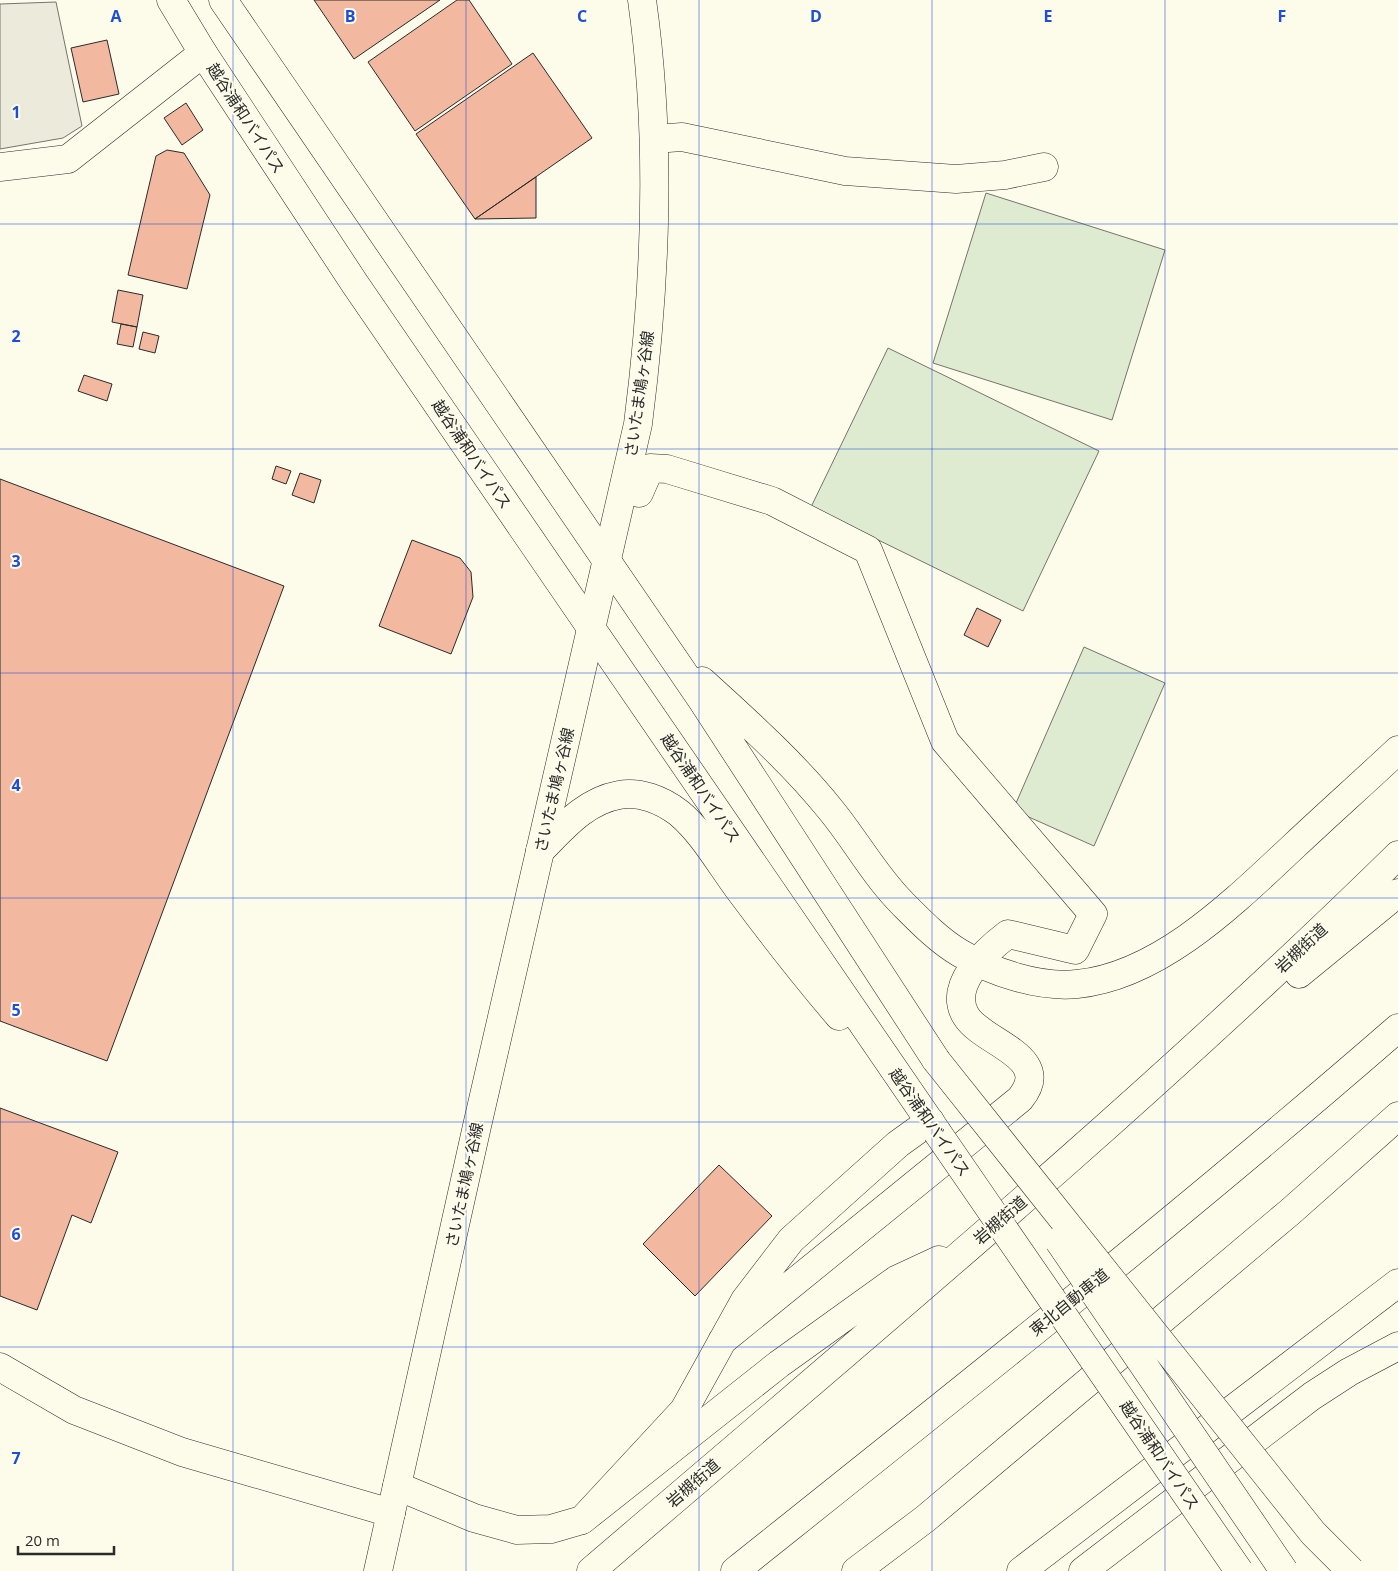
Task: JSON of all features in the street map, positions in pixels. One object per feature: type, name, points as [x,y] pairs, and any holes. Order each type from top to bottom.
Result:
[{"type":"main road","name":"越谷浦和バイパス","points":[[171,0],[355,284],[1239,1571]]},
{"type":"main road","points":[[223,0],[671,654],[936,1060],[1284,1571]]},
{"type":"main road","name":"さいたま鳩ヶ谷線","points":[[378,1571],[638,424],[648,342],[654,259],[654,139],[651,76],[642,0]]},
{"type":"main road","points":[[0,167],[68,159],[203,52]]},
{"type":"main road","points":[[654,139],[682,137],[845,171],[882,174],[956,179],[1005,175],[1044,167]]},
{"type":"main road","points":[[639,494],[650,468],[667,470],[772,501],[868,550],[945,741],[1093,914],[1075,950],[1008,934],[977,960],[963,993],[961,1003],[965,1015],[972,1023],[1020,1058],[1027,1067],[1028,1089],[1020,1099],[722,1341]]},
{"type":"main road","points":[[671,654],[772,744],[830,809],[900,900],[932,932],[960,953],[997,970],[1041,982],[1076,984],[1108,977],[1146,962],[1184,939],[1230,906],[1398,750]]},
{"type":"main road","points":[[540,851],[575,816],[597,802],[620,794],[640,795],[656,799],[679,814],[699,836],[790,958],[934,1127],[898,1144],[791,1240],[745,1300],[684,1410],[582,1520]]},
{"type":"main road","name":"岩槻街道","points":[[591,1571],[1084,1148],[1327,925],[1398,855]]},
{"type":"main road","points":[[1084,1148],[1398,893]]},
{"type":"main road","name":"東北自動車道","points":[[736,1571],[994,1364],[1302,1112],[1398,1028]]},
{"type":"main road","points":[[936,1060],[1313,1533],[1351,1571]]},
{"type":"main road","points":[[856,1571],[933,1513],[1290,1212],[1398,1116]]},
{"type":"main road","points":[[397,1486],[474,1518],[517,1530],[551,1529],[582,1520],[779,1364],[896,1280],[972,1244]]},
{"type":"main road","points":[[1021,1571],[1398,1283]]},
{"type":"main road","points":[[1083,1571],[1312,1396],[1350,1372],[1398,1346]]},
{"type":"main road","points":[[0,1367],[74,1410],[182,1452],[391,1514]]},
{"type":"main road","points":[[1205,1520],[1228,1571]]},
{"type":"green space","points":[[986,193],[1165,250],[1112,420],[933,363]]},
{"type":"green space","points":[[888,348],[1099,451],[1023,611],[811,507]]},
{"type":"green space","points":[[1084,647],[1165,683],[1094,846],[1013,810]]},
{"type":"shaded area","points":[[56,2],[82,126],[63,138],[0,149],[0,4]]},
{"type":"building","points":[[314,0],[440,0],[354,59]]},
{"type":"building","points":[[457,0],[469,0],[512,64],[415,131],[368,62]]},
{"type":"building","points":[[107,40],[119,94],[83,102],[71,48]]},
{"type":"building","points":[[533,53],[592,138],[475,219],[416,134]]},
{"type":"building","points":[[186,103],[203,130],[182,145],[164,118]]},
{"type":"building","points":[[167,150],[184,153],[210,195],[187,289],[128,275],[156,156]]},
{"type":"building","points":[[536,177],[536,218],[475,219]]},
{"type":"building","points":[[118,290],[143,295],[137,327],[112,322]]},
{"type":"building","points":[[121,324],[137,327],[133,347],[117,344]]},
{"type":"building","points":[[143,332],[159,336],[155,353],[139,349]]},
{"type":"building","points":[[84,375],[112,384],[107,401],[78,391]]},
{"type":"building","points":[[276,466],[291,471],[286,484],[272,479]]},
{"type":"building","points":[[300,473],[321,480],[314,503],[292,495]]},
{"type":"building","points":[[0,479],[284,586],[107,1061],[0,1021]]},
{"type":"building","points":[[412,540],[460,558],[471,572],[473,597],[451,654],[379,626]]},
{"type":"building","points":[[977,608],[1001,620],[988,647],[964,635]]},
{"type":"building","points":[[0,1108],[118,1152],[91,1223],[72,1215],[37,1310],[0,1296]]},
{"type":"building","points":[[719,1165],[772,1216],[695,1296],[643,1244]]}]
